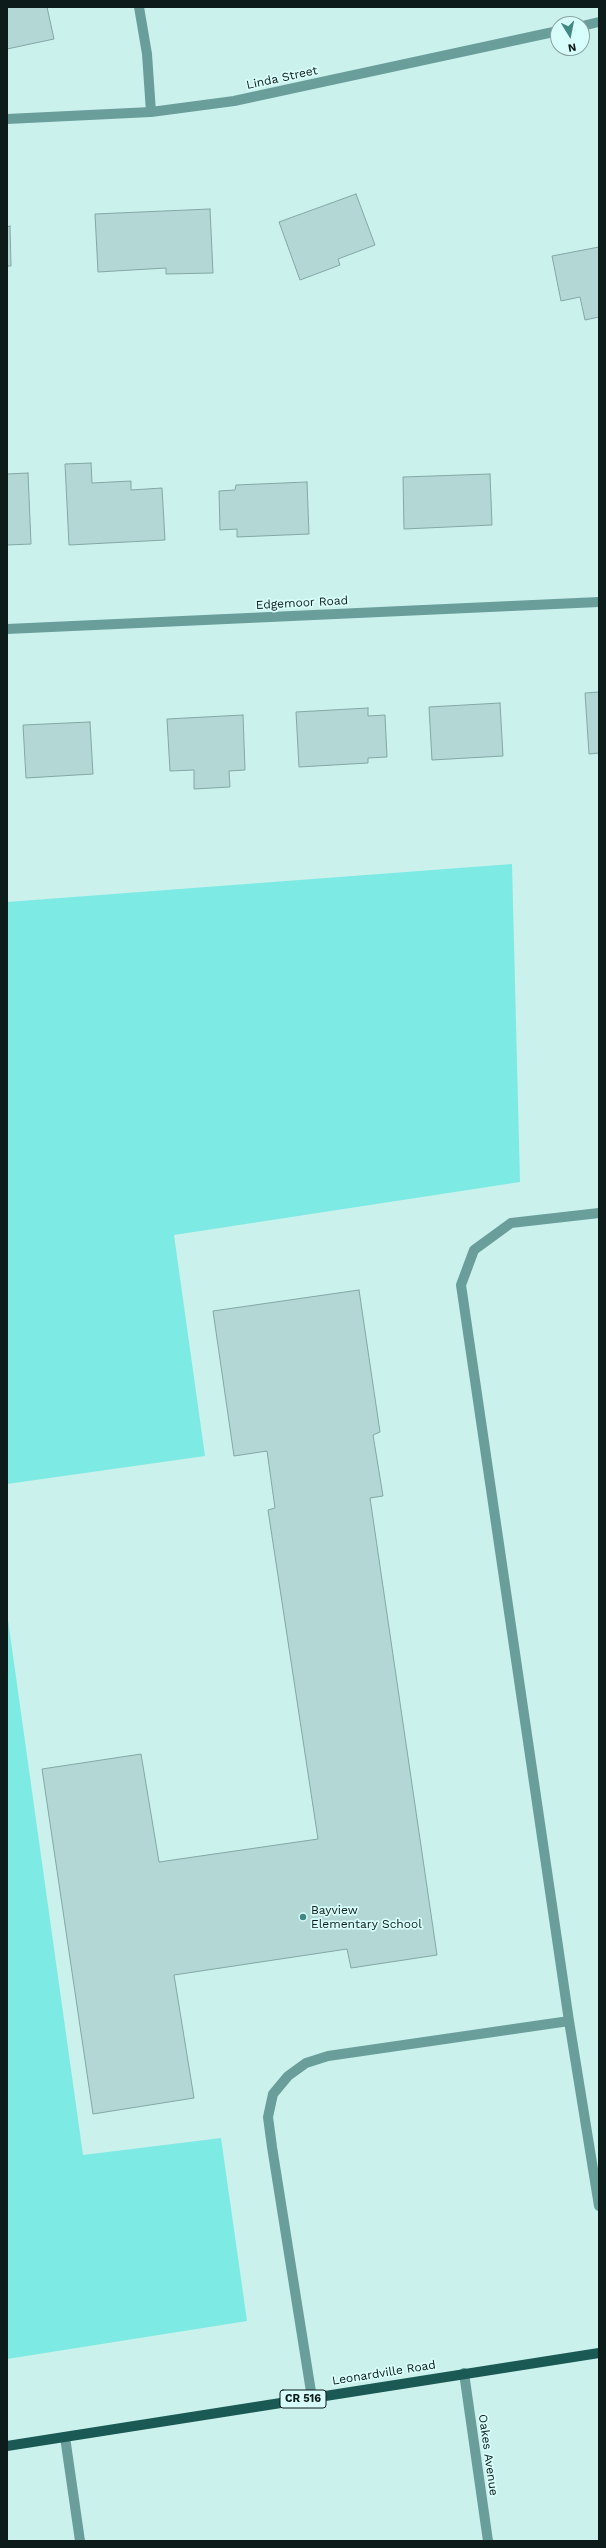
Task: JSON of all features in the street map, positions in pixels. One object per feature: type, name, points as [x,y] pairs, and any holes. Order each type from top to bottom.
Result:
[{"type":"main road","name":"Leonardville Road","points":[[7,2446],[599,2353]]},
{"type":"street","points":[[139,7],[147,54],[151,112]]},
{"type":"street","name":"Linda Street","points":[[7,119],[151,112],[234,101],[550,33]]},
{"type":"street","name":"Edgemoor Road","points":[[7,629],[599,602]]},
{"type":"street","points":[[599,1213],[511,1223],[474,1250],[461,1285],[514,1636],[569,2021],[599,2206]]},
{"type":"street","points":[[312,2398],[270,2140],[268,2117],[273,2094],[288,2076],[306,2064],[328,2056],[569,2021]]},
{"type":"street","name":"Oakes Avenue","points":[[464,2373],[488,2541]]},
{"type":"street","points":[[65,2437],[80,2541]]},
{"type":"shaded area","points":[[512,864],[520,1182],[174,1235],[205,1456],[7,1484],[7,902]]},
{"type":"shaded area","points":[[7,1613],[83,2155],[221,2138],[247,2321],[7,2359]]},
{"type":"building","points":[[7,7],[47,7],[54,39],[7,49]]},
{"type":"building","points":[[356,194],[375,245],[338,259],[340,265],[300,280],[279,222]]},
{"type":"building","points":[[210,209],[213,273],[166,274],[166,268],[98,272],[95,214]]},
{"type":"building","points":[[10,226],[11,266],[7,266],[7,227]]},
{"type":"building","points":[[599,247],[599,317],[585,320],[580,297],[561,301],[552,256]]},
{"type":"building","points":[[91,463],[92,483],[131,481],[131,490],[162,488],[165,540],[69,545],[65,464]]},
{"type":"building","points":[[28,473],[31,544],[7,545],[7,474]]},
{"type":"building","points":[[490,474],[492,525],[404,529],[403,477]]},
{"type":"building","points":[[307,482],[309,534],[237,537],[237,529],[220,530],[219,491],[235,490],[236,485]]},
{"type":"building","points":[[599,692],[599,753],[589,754],[585,693]]},
{"type":"building","points":[[500,703],[503,756],[432,760],[429,707]]},
{"type":"building","points":[[368,708],[368,716],[385,715],[387,757],[368,758],[368,763],[299,767],[296,712]]},
{"type":"building","points":[[243,715],[245,770],[229,771],[230,787],[194,789],[194,770],[170,771],[167,719]]},
{"type":"building","points":[[90,722],[93,774],[26,778],[23,725]]},
{"type":"building","name":"Bayview Elementary School","points":[[359,1290],[380,1432],[373,1435],[383,1496],[370,1498],[437,1955],[351,1968],[347,1949],[174,1975],[194,2098],[93,2114],[42,1769],[141,1754],[159,1862],[318,1839],[268,1510],[275,1508],[267,1451],[234,1456],[213,1311]]},
{"type":"place","name":"Bayview Elementary School","points":[[303,1917]]}]
